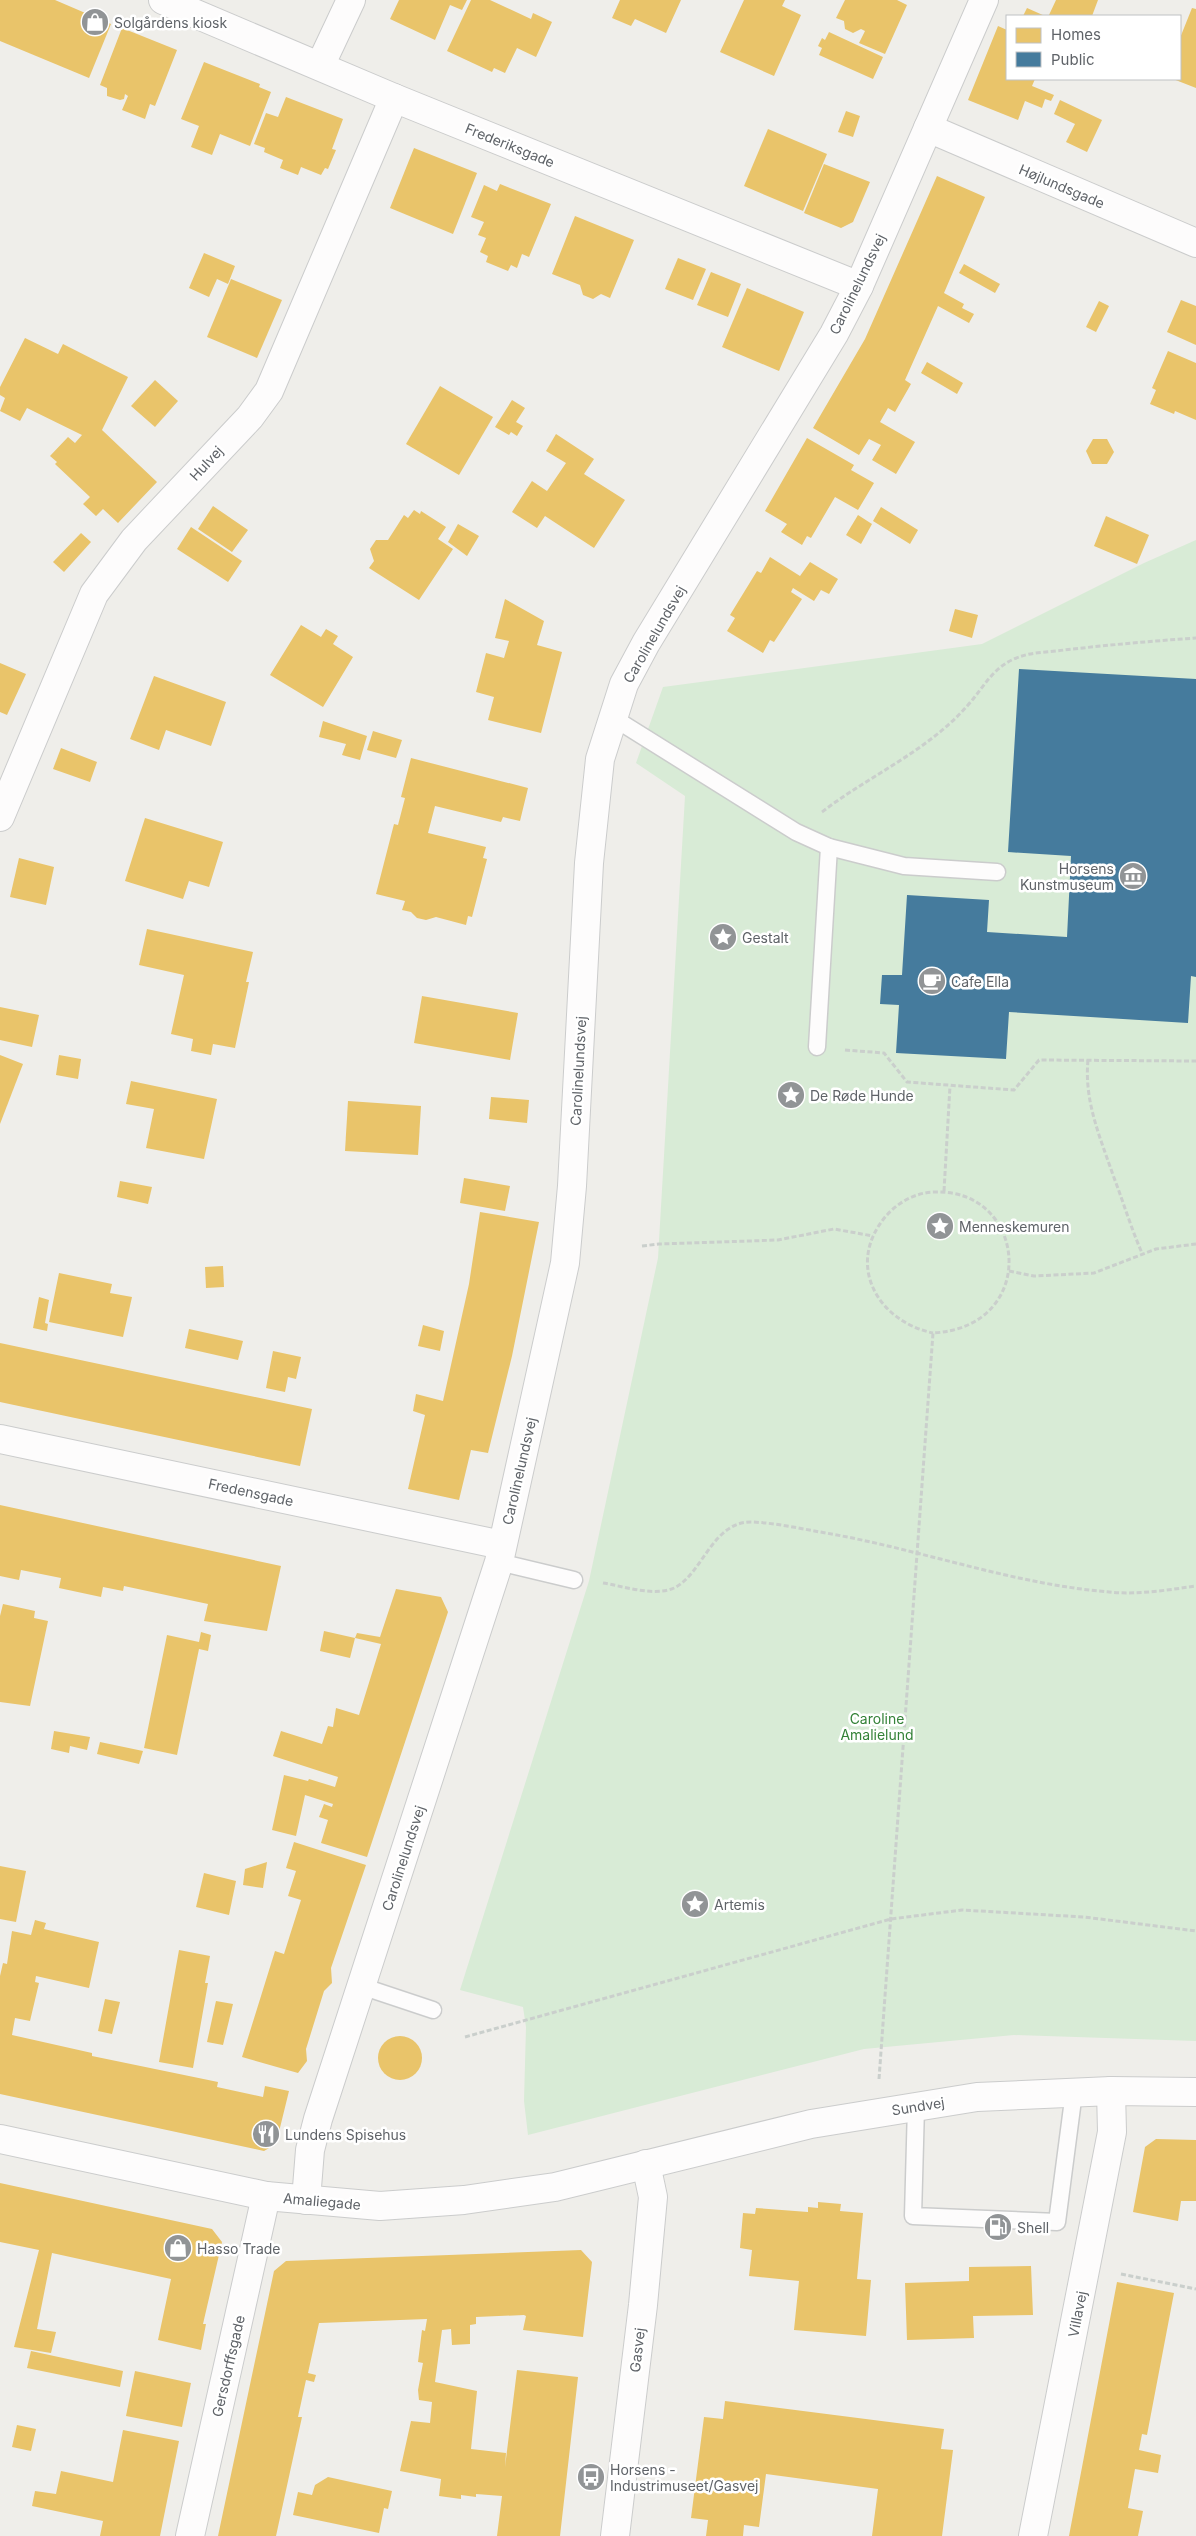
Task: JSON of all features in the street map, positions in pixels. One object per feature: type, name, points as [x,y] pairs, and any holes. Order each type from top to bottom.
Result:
[{"type":"street","name":"Frederiksgade","points":[[163,0],[394,98],[859,286]]},
{"type":"street","points":[[320,66],[351,0]]},
{"type":"street","name":"Carolinelundsvej","points":[[306,2200],[310,2150],[318,2119],[501,1554],[565,1263],[572,1186],[589,863],[600,759],[612,717],[624,684],[646,643],[834,334],[859,286],[984,0]]},
{"type":"street","name":"Hulvej","points":[[0,816],[94,594],[134,540],[250,417],[269,391],[394,98]]},
{"type":"street","name":"Højlundsgade","points":[[928,128],[1196,243]]},
{"type":"street","name":"Fredensgade","points":[[0,1439],[501,1554]]},
{"type":"street","name":"Sundvej","points":[[646,2164],[811,2124],[977,2097],[1111,2091],[1196,2092]]},
{"type":"street","name":"Villavej","points":[[1033,2536],[1112,2132],[1111,2091]]},
{"type":"street","name":"Amaliegade","points":[[0,2139],[266,2196],[380,2206],[464,2200],[555,2187],[646,2164]]},
{"type":"street","name":"Gasvej","points":[[615,2536],[643,2305],[652,2197],[646,2164]]},
{"type":"street","name":"Gersdorffsgade","points":[[190,2536],[266,2196]]},
{"type":"lane","points":[[612,717],[796,832],[829,847],[904,866],[997,872]]},
{"type":"lane","points":[[817,1047],[829,847]]},
{"type":"lane","points":[[501,1554],[574,1580]]},
{"type":"lane","points":[[361,1986],[433,2010]]},
{"type":"lane","points":[[916,2106],[913,2216],[1057,2222],[1074,2092]]},
{"type":"path","points":[[796,832],[863,782],[904,758],[940,732],[968,705],[993,672],[1019,656],[1122,643],[1196,638]]},
{"type":"path","points":[[817,1047],[884,1053],[907,1082],[1014,1090],[1039,1060],[1196,1061]]},
{"type":"path","points":[[1088,1060],[1086,1080],[1090,1108],[1142,1254]]},
{"type":"path","points":[[944,1191],[950,1086]]},
{"type":"path","points":[[944,1191],[961,1195],[977,1202],[992,1215],[1003,1232],[1009,1251],[1010,1271],[1002,1295],[988,1313],[968,1326],[951,1332],[933,1333],[916,1329],[900,1321],[887,1310],[877,1296],[870,1280],[868,1264],[873,1236],[880,1223],[899,1203],[927,1192],[944,1191]]},
{"type":"path","points":[[642,1246],[778,1240],[834,1228],[873,1236]]},
{"type":"path","points":[[1010,1271],[1034,1276],[1094,1273],[1156,1249],[1196,1244]]},
{"type":"path","points":[[877,2112],[933,1333]]},
{"type":"path","points":[[574,1580],[655,1591],[673,1588],[686,1579],[706,1551],[726,1531],[750,1522],[862,1539],[1052,1585],[1111,1593],[1196,1586]]},
{"type":"path","points":[[465,2037],[891,1919],[962,1910],[1084,1917],[1196,1931]]},
{"type":"path","points":[[1086,2268],[1196,2289]]},
{"type":"green space","name":"Caroline Amalielund","points":[[1196,540],[1196,2041],[1014,2035],[864,2049],[528,2135],[524,2101],[526,2027],[523,2007],[460,1990],[589,1581],[658,1258],[685,796],[636,763],[663,687],[982,644],[1144,563]]},
{"type":"building: Homes","points":[[0,0],[55,0],[111,24],[89,78],[0,41]]},
{"type":"building: Homes","points":[[399,0],[467,0],[462,10],[450,5],[435,40],[390,19]]},
{"type":"building: Homes","points":[[471,0],[490,0],[531,19],[533,13],[552,22],[536,57],[517,48],[505,73],[494,68],[492,72],[447,51]]},
{"type":"building: Homes","points":[[620,0],[681,0],[666,33],[635,19],[631,26],[612,18]]},
{"type":"building: Homes","points":[[744,0],[785,0],[782,6],[801,15],[774,76],[720,52]]},
{"type":"building: Homes","points":[[845,0],[897,0],[907,5],[885,54],[859,43],[865,31],[861,29],[853,33],[845,29],[844,21],[836,18]]},
{"type":"building: Homes","points":[[1056,0],[1098,0],[1092,15],[1049,15]]},
{"type":"building: Homes","points":[[1027,8],[1043,15],[1024,15]]},
{"type":"building: Homes","points":[[1192,8],[1196,9],[1196,88],[1176,80],[1181,80],[1181,36]]},
{"type":"building: Homes","points":[[998,26],[1006,30],[1006,80],[1035,80],[1032,86],[1054,95],[1051,101],[1045,99],[1042,108],[1025,101],[1018,120],[968,100]]},
{"type":"building: Homes","points":[[122,28],[177,50],[155,106],[150,104],[145,119],[122,110],[128,96],[125,94],[124,99],[120,100],[107,96],[107,88],[100,85]]},
{"type":"building: Homes","points":[[829,32],[883,57],[873,79],[819,55],[822,48],[818,46],[822,38],[825,40]]},
{"type":"building: Homes","points":[[204,62],[260,84],[259,87],[271,92],[250,146],[220,134],[212,155],[191,147],[199,126],[181,119]]},
{"type":"building: Homes","points":[[286,97],[343,119],[332,149],[336,150],[328,169],[325,168],[321,175],[301,167],[298,175],[280,168],[283,160],[264,152],[265,148],[254,144],[266,113],[278,117]]},
{"type":"building: Homes","points":[[1060,100],[1102,120],[1087,152],[1066,142],[1075,124],[1054,114]]},
{"type":"building: Homes","points":[[846,111],[860,116],[853,137],[838,132]]},
{"type":"building: Homes","points":[[768,129],[827,154],[803,211],[744,186]]},
{"type":"building: Homes","points":[[414,148],[477,173],[453,234],[390,208]]},
{"type":"building: Homes","points":[[824,164],[870,182],[853,222],[841,228],[804,213]]},
{"type":"building: Homes","points":[[937,176],[985,197],[944,293],[964,304],[962,308],[974,314],[969,323],[938,306],[905,380],[911,384],[895,412],[888,408],[880,422],[915,442],[896,474],[872,460],[881,445],[869,439],[859,455],[813,428],[865,339]]},
{"type":"building: Homes","points":[[500,184],[551,204],[529,257],[522,254],[517,268],[511,265],[508,271],[486,262],[488,256],[480,252],[486,238],[478,235],[484,222],[471,217],[484,185],[497,191]]},
{"type":"building: Homes","points":[[575,216],[634,240],[610,298],[601,294],[593,299],[583,295],[580,285],[552,274]]},
{"type":"building: Homes","points":[[204,253],[235,266],[228,284],[217,279],[209,297],[189,288]]},
{"type":"building: Homes","points":[[678,258],[706,269],[693,300],[665,289]]},
{"type":"building: Homes","points":[[964,264],[1000,284],[995,293],[959,273]]},
{"type":"building: Homes","points":[[711,272],[741,284],[728,317],[697,305]]},
{"type":"building: Homes","points":[[231,279],[282,300],[257,358],[207,337]]},
{"type":"building: Homes","points":[[747,288],[804,312],[779,371],[722,347]]},
{"type":"building: Homes","points":[[1181,300],[1196,306],[1196,345],[1167,332]]},
{"type":"building: Homes","points":[[1099,301],[1109,306],[1096,332],[1086,327]]},
{"type":"building: Homes","points":[[25,338],[58,354],[63,344],[128,377],[102,430],[157,482],[118,523],[103,509],[96,516],[83,504],[90,497],[55,464],[57,462],[50,456],[68,437],[75,443],[82,435],[27,408],[20,421],[0,411],[5,398],[0,395],[0,387]]},
{"type":"building: Homes","points":[[1168,351],[1196,363],[1196,420],[1175,411],[1174,414],[1150,404],[1156,390],[1152,388]]},
{"type":"building: Homes","points":[[927,362],[963,383],[957,394],[921,373]]},
{"type":"building: Homes","points":[[155,380],[178,401],[155,427],[131,406]]},
{"type":"building: Homes","points":[[440,386],[493,417],[459,475],[406,444]]},
{"type":"building: Homes","points":[[512,400],[525,408],[516,422],[523,426],[517,436],[511,432],[509,435],[495,427]]},
{"type":"building: Homes","points":[[556,434],[594,459],[584,474],[625,500],[594,548],[545,516],[537,528],[512,512],[532,481],[547,491],[566,463],[546,451]]},
{"type":"building: Homes","points":[[807,438],[854,465],[851,470],[874,483],[858,510],[835,497],[811,538],[807,536],[802,545],[781,532],[787,524],[765,511]]},
{"type":"building: Homes","points":[[1093,439],[1107,439],[1114,452],[1107,464],[1092,464],[1086,451]]},
{"type":"building: Homes","points":[[213,506],[248,530],[232,552],[198,529]]},
{"type":"building: Homes","points":[[881,507],[918,530],[910,544],[873,521]]},
{"type":"building: Homes","points":[[414,510],[420,514],[421,511],[446,527],[438,539],[453,549],[419,600],[369,568],[374,561],[370,549],[376,540],[388,540],[404,515],[408,518]]},
{"type":"building: Homes","points":[[858,515],[872,524],[861,544],[846,535]]},
{"type":"building: Homes","points":[[1106,516],[1149,535],[1137,564],[1094,546]]},
{"type":"building: Homes","points":[[458,524],[479,536],[467,556],[448,542]]},
{"type":"building: Homes","points":[[191,527],[242,561],[228,582],[177,549]]},
{"type":"building: Homes","points":[[81,533],[91,542],[64,572],[53,562]]},
{"type":"building: Homes","points":[[770,557],[800,576],[810,562],[838,579],[829,594],[821,590],[814,601],[793,588],[791,592],[802,599],[774,642],[770,640],[763,653],[727,631],[735,618],[730,615],[757,571],[761,573]]},
{"type":"building: Homes","points":[[505,599],[544,621],[537,645],[562,652],[541,733],[488,720],[494,697],[476,692],[486,653],[504,658],[509,641],[495,638]]},
{"type":"building: Homes","points":[[955,609],[978,615],[972,638],[949,631]]},
{"type":"building: Homes","points":[[301,625],[321,637],[326,629],[338,636],[333,644],[353,657],[323,707],[270,675]]},
{"type":"building: Homes","points":[[0,663],[26,674],[7,715],[0,712]]},
{"type":"building: Homes","points":[[154,676],[226,702],[211,746],[166,730],[159,750],[130,739]]},
{"type":"building: Homes","points":[[323,721],[367,736],[360,760],[342,755],[346,744],[319,737]]},
{"type":"building: Homes","points":[[373,731],[402,740],[396,758],[367,750]]},
{"type":"building: Homes","points":[[61,748],[97,762],[90,782],[53,769]]},
{"type":"building: Homes","points":[[411,758],[528,788],[520,821],[503,817],[501,822],[435,806],[428,833],[486,847],[483,858],[487,859],[472,917],[468,916],[466,925],[436,917],[426,920],[417,918],[411,912],[402,910],[405,901],[376,894],[394,824],[398,825],[405,798],[401,797]]},
{"type":"building: Homes","points":[[145,818],[223,842],[209,887],[189,881],[183,899],[125,881]]},
{"type":"building: Homes","points":[[19,858],[54,867],[46,905],[10,897]]},
{"type":"building: Homes","points":[[147,929],[253,952],[246,982],[249,982],[235,1048],[213,1044],[211,1055],[191,1051],[193,1039],[171,1034],[184,975],[139,965]]},
{"type":"building: Homes","points":[[422,996],[518,1013],[510,1060],[414,1043]]},
{"type":"building: Homes","points":[[0,1007],[39,1015],[32,1047],[0,1040]]},
{"type":"building: Homes","points":[[0,1055],[23,1064],[0,1124]]},
{"type":"building: Homes","points":[[59,1055],[81,1059],[78,1079],[56,1075]]},
{"type":"building: Homes","points":[[131,1081],[217,1099],[204,1159],[146,1148],[154,1109],[126,1104]]},
{"type":"building: Homes","points":[[491,1097],[529,1100],[527,1123],[489,1119]]},
{"type":"building: Homes","points":[[348,1101],[421,1106],[418,1155],[345,1151]]},
{"type":"building: Homes","points":[[464,1178],[510,1186],[505,1211],[460,1203]]},
{"type":"building: Homes","points":[[120,1181],[152,1187],[148,1204],[117,1197]]},
{"type":"building: Homes","points":[[480,1212],[539,1222],[512,1356],[488,1453],[471,1450],[459,1500],[408,1489],[425,1415],[413,1411],[416,1394],[443,1401],[469,1284]]},
{"type":"building: Homes","points":[[223,1266],[224,1287],[206,1288],[205,1267]]},
{"type":"building: Homes","points":[[59,1273],[112,1284],[110,1293],[132,1297],[123,1337],[49,1322]]},
{"type":"building: Homes","points":[[39,1297],[49,1300],[45,1323],[48,1324],[47,1331],[33,1328]]},
{"type":"building: Homes","points":[[423,1325],[444,1331],[440,1351],[418,1346]]},
{"type":"building: Homes","points":[[189,1329],[243,1341],[238,1360],[185,1348]]},
{"type":"building: Homes","points":[[0,1343],[312,1409],[300,1466],[0,1402]]},
{"type":"building: Homes","points":[[273,1351],[301,1357],[296,1379],[288,1377],[285,1392],[266,1388]]},
{"type":"building: Homes","points":[[0,1505],[281,1566],[267,1631],[204,1621],[208,1604],[124,1586],[123,1591],[103,1587],[101,1597],[59,1588],[61,1578],[21,1570],[19,1580],[0,1576]]},
{"type":"building: Homes","points":[[396,1589],[441,1597],[448,1612],[367,1857],[321,1843],[328,1820],[319,1817],[324,1804],[332,1807],[333,1804],[305,1795],[296,1836],[272,1830],[284,1775],[308,1781],[309,1779],[335,1787],[338,1777],[273,1756],[281,1731],[322,1744],[328,1726],[333,1727],[336,1708],[359,1715],[381,1644],[355,1638],[357,1633],[380,1637]]},
{"type":"building: Homes","points":[[3,1604],[35,1611],[34,1618],[48,1621],[30,1706],[0,1702],[0,1616]]},
{"type":"building: Homes","points":[[324,1631],[355,1638],[350,1658],[320,1651]]},
{"type":"building: Homes","points":[[201,1632],[211,1635],[208,1651],[199,1649],[177,1755],[144,1748],[167,1635],[199,1642]]},
{"type":"building: Homes","points":[[54,1731],[90,1737],[87,1750],[70,1746],[69,1753],[51,1749]]},
{"type":"building: Homes","points":[[100,1742],[143,1751],[139,1764],[97,1754]]},
{"type":"building: Homes","points":[[294,1842],[366,1865],[331,1968],[332,1983],[324,1991],[306,2049],[307,2061],[298,2073],[242,2057],[275,1951],[284,1954],[301,1900],[288,1896],[296,1871],[286,1868]]},
{"type":"building: Homes","points":[[267,1862],[263,1888],[243,1885],[245,1869]]},
{"type":"building: Homes","points":[[0,1866],[26,1871],[16,1922],[0,1919]]},
{"type":"building: Homes","points":[[204,1873],[236,1881],[229,1915],[196,1907]]},
{"type":"building: Homes","points":[[35,1920],[46,1923],[44,1929],[99,1942],[89,1988],[36,1976],[35,1982],[39,1983],[30,2021],[15,2018],[12,2035],[92,2053],[92,2056],[218,2082],[217,2087],[263,2097],[265,2086],[289,2091],[276,2144],[264,2151],[0,2094],[0,1976],[3,1963],[7,1964],[12,1931],[31,1935]]},
{"type":"building: Homes","points":[[179,1950],[210,1956],[205,1983],[208,1983],[193,2068],[159,2062]]},
{"type":"building: Homes","points":[[105,1999],[120,2002],[112,2034],[98,2031]]},
{"type":"building: Homes","points":[[216,2001],[233,2004],[223,2045],[207,2042]]},
{"type":"building: Homes","points":[[400,2036],[412,2040],[418,2046],[422,2058],[418,2070],[412,2076],[400,2080],[388,2076],[382,2070],[378,2058],[382,2046],[388,2040]]},
{"type":"building: Homes","points":[[1156,2139],[1196,2140],[1196,2201],[1181,2201],[1178,2221],[1133,2212],[1145,2147]]},
{"type":"building: Homes","points":[[0,2183],[212,2229],[222,2242],[203,2324],[206,2324],[201,2350],[158,2340],[171,2279],[52,2253],[37,2329],[56,2332],[51,2353],[14,2347],[39,2250],[0,2242]]},
{"type":"building: Homes","points":[[818,2202],[841,2204],[840,2211],[863,2213],[857,2279],[871,2280],[866,2336],[794,2330],[799,2281],[749,2276],[752,2250],[740,2248],[743,2213],[755,2214],[756,2208],[808,2212],[808,2207],[818,2208]]},
{"type":"building: Homes","points":[[581,2250],[592,2262],[583,2337],[523,2330],[526,2316],[524,2315],[476,2317],[476,2324],[470,2325],[470,2344],[452,2345],[451,2329],[442,2330],[435,2382],[477,2391],[471,2449],[506,2453],[505,2467],[517,2370],[578,2377],[560,2536],[497,2536],[502,2496],[476,2494],[476,2497],[461,2495],[461,2499],[439,2496],[441,2479],[400,2471],[411,2421],[430,2423],[432,2402],[419,2400],[418,2390],[423,2363],[418,2362],[422,2330],[425,2331],[427,2319],[319,2323],[308,2373],[316,2375],[314,2382],[306,2380],[298,2417],[302,2417],[276,2536],[218,2536],[274,2271],[286,2261]]},
{"type":"building: Homes","points":[[1031,2266],[1033,2315],[973,2316],[974,2338],[907,2340],[905,2283],[969,2281],[969,2267]]},
{"type":"building: Homes","points":[[1117,2282],[1174,2293],[1147,2435],[1142,2434],[1139,2450],[1161,2455],[1158,2473],[1135,2469],[1128,2508],[1143,2511],[1138,2536],[1069,2536]]},
{"type":"building: Homes","points":[[31,2351],[123,2371],[120,2387],[27,2368]]},
{"type":"building: Homes","points":[[135,2371],[191,2383],[182,2427],[126,2416]]},
{"type":"building: Homes","points":[[725,2401],[944,2429],[941,2449],[953,2450],[942,2536],[872,2536],[878,2489],[766,2474],[759,2527],[744,2525],[743,2536],[706,2536],[708,2520],[691,2518],[704,2417],[723,2419]]},
{"type":"building: Homes","points":[[17,2425],[36,2429],[31,2451],[12,2447]]},
{"type":"building: Homes","points":[[123,2430],[179,2441],[160,2536],[100,2536],[103,2521],[32,2506],[35,2491],[56,2494],[61,2471],[113,2482]]},
{"type":"building: Homes","points":[[328,2477],[392,2491],[388,2509],[384,2508],[379,2533],[293,2515],[298,2492],[312,2495],[315,2485]]},
{"type":"building: Public","name":"Horsens Kunstmuseum","points":[[1019,669],[1196,679],[1196,977],[1191,976],[1188,1023],[1009,1012],[1006,1059],[896,1053],[899,1005],[880,1004],[882,975],[902,975],[907,895],[989,900],[987,932],[1067,937],[1071,856],[1008,852]]},
{"type":"place","name":"Solgårdens kiosk","points":[[95,22]]},
{"type":"place","name":"Horsens Kunstmuseum","points":[[1133,876]]},
{"type":"place","name":"Gestalt","points":[[723,937]]},
{"type":"place","name":"Cafe Ella","points":[[932,981]]},
{"type":"place","name":"De Røde Hunde","points":[[791,1095]]},
{"type":"place","name":"Menneskemuren","points":[[940,1226]]},
{"type":"place","name":"Artemis","points":[[695,1904]]},
{"type":"place","name":"Lundens Spisehus","points":[[266,2134]]},
{"type":"place","name":"Shell","points":[[998,2227]]},
{"type":"place","name":"Hasso Trade","points":[[178,2248]]},
{"type":"place","name":"Horsens - Industrimuseet/Gasvej","points":[[591,2477]]}]
